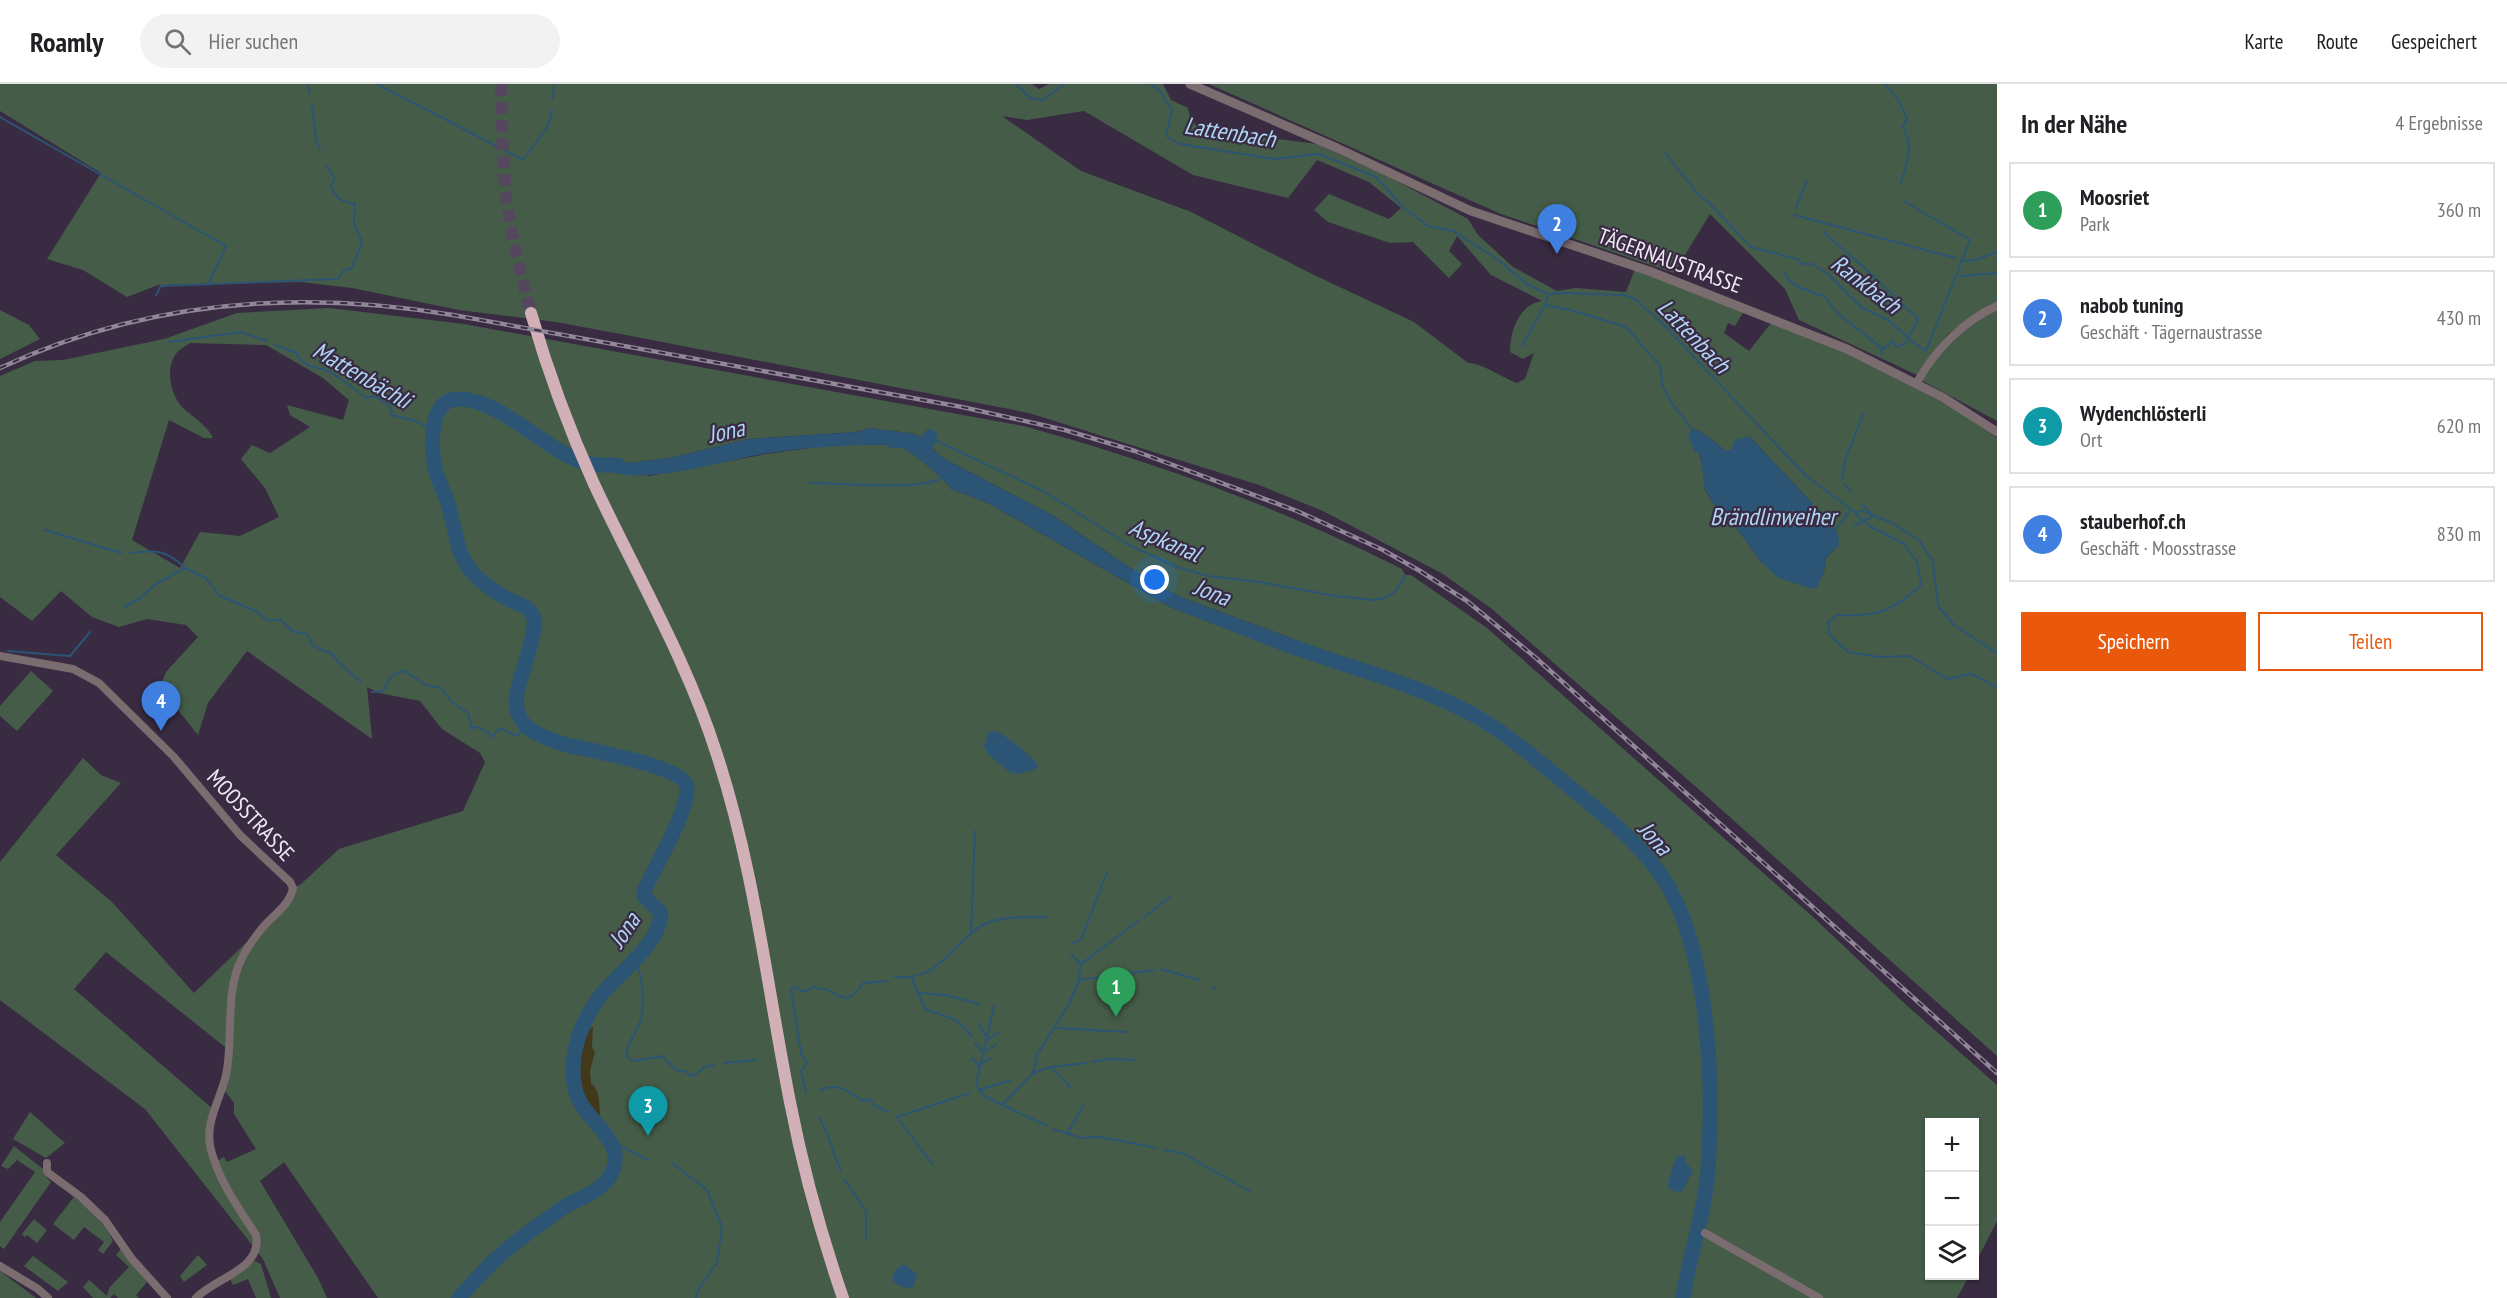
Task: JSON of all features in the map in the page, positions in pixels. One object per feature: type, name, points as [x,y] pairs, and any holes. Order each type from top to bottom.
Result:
[{"type":"highway","points":[[531,313],[567,422],[687,676],[723,775],[754,901],[798,1144],[821,1231],[843,1298]]},
{"type":"street","name":"TÄGERNAUSTRASSE","points":[[1190,84],[1471,210],[1649,271],[1847,349],[1916,384],[1997,432]]},
{"type":"street","points":[[1916,384],[1933,358],[1960,328],[1997,306]]},
{"type":"street","name":"MOOSSTRASSE","points":[[0,656],[73,669],[99,683],[174,757],[228,822],[290,882],[292,888],[288,901],[251,942],[237,969],[228,1060],[209,1127],[211,1150],[215,1162],[256,1235],[256,1252],[245,1265],[196,1298]]},
{"type":"street","points":[[46,1163],[47,1172],[81,1197],[105,1220],[132,1259],[168,1298]]},
{"type":"street","points":[[1705,1233],[1819,1298]]},
{"type":"street","points":[[0,1266],[38,1289],[48,1298]]},
{"type":"green space","points":[[0,84],[1032,84],[1039,89],[1049,84],[1163,84],[1171,100],[1188,108],[1190,119],[1200,129],[1317,144],[1389,177],[1468,219],[1478,235],[1513,267],[1557,291],[1576,288],[1626,292],[1635,269],[1744,311],[1735,326],[1728,323],[1724,333],[1749,351],[1772,322],[1842,350],[1955,409],[1997,438],[1997,1056],[1703,793],[1492,609],[1443,574],[1323,511],[1259,485],[1029,413],[556,322],[459,310],[352,288],[301,282],[158,285],[127,297],[83,270],[47,259],[101,173],[0,111]],"holes":[[[1084,111],[1193,175],[1288,198],[1317,160],[1369,182],[1401,208],[1389,219],[1329,194],[1314,210],[1328,222],[1390,243],[1413,242],[1449,278],[1462,264],[1449,251],[1457,236],[1491,275],[1542,301],[1527,307],[1517,320],[1512,336],[1510,352],[1523,359],[1534,353],[1525,379],[1517,383],[1473,363],[1468,363],[1414,322],[1312,274],[1191,212],[1081,171],[1002,116],[1027,120]],[[1700,431],[1726,451],[1731,450],[1749,436],[1813,504],[1810,515],[1839,545],[1826,558],[1824,572],[1760,561],[1705,490],[1699,452]]]},
{"type":"green space","points":[[1209,84],[1997,84],[1997,421],[1919,379],[1933,358],[1986,311],[1948,334],[1917,375],[1799,320],[1785,289],[1710,214],[1674,273],[1501,214]]},
{"type":"green space","points":[[329,308],[464,324],[1023,426],[1120,455],[1216,488],[1310,526],[1402,569],[1405,575],[1411,575],[1487,628],[1813,917],[1904,1003],[1997,1085],[1997,1221],[1979,1256],[1979,1118],[1925,1118],[1925,1280],[1967,1280],[1957,1298],[378,1298],[284,1162],[260,1181],[318,1278],[327,1298],[280,1298],[263,1259],[145,1109],[0,1000],[0,862],[83,758],[101,775],[121,783],[56,855],[112,902],[194,993],[283,907],[293,888],[300,885],[339,849],[463,811],[485,762],[480,753],[442,729],[420,701],[379,693],[367,687],[372,739],[247,651],[208,703],[198,735],[160,687],[166,672],[198,637],[186,625],[147,619],[119,627],[92,617],[61,591],[32,621],[0,597],[0,376],[35,361],[63,360],[164,339],[237,313]],"holes":[[[190,343],[266,345],[323,378],[349,400],[343,420],[287,405],[290,415],[310,427],[270,453],[252,445],[241,459],[265,488],[279,517],[240,536],[200,532],[180,568],[132,540],[169,420],[204,438],[213,438],[204,425],[183,408],[175,397],[170,375],[172,361],[178,351]],[[870,428],[916,434],[943,458],[1052,515],[1157,586],[1304,643],[1227,629],[1170,607],[988,503],[951,489],[943,479],[903,448],[890,448],[887,445],[839,444],[766,454],[650,476],[600,466],[670,458],[748,439],[856,432]],[[106,952],[230,1051],[222,1087],[234,1103],[234,1114],[256,1149],[227,1162],[224,1157],[215,1162],[209,1135],[214,1110],[74,989]]]},
{"type":"green space","points":[[0,310],[29,325],[40,339],[0,359]]},
{"type":"green space","points":[[31,671],[53,691],[17,731],[0,716],[0,706]]},
{"type":"green space","points":[[30,1112],[65,1143],[46,1158],[13,1139]]},
{"type":"green space","points":[[14,1146],[43,1169],[43,1174],[51,1182],[4,1249],[0,1246],[0,1222],[35,1172],[17,1160],[8,1169],[1,1166]]},
{"type":"green space","points":[[74,1197],[96,1216],[113,1241],[103,1254],[98,1250],[104,1242],[84,1227],[74,1240],[53,1224]]},
{"type":"green space","points":[[34,1219],[47,1230],[37,1243],[22,1234]]},
{"type":"green space","points":[[121,1249],[147,1282],[136,1295],[139,1298],[118,1298],[114,1294],[110,1298],[93,1298],[83,1287],[89,1280],[107,1296],[109,1288],[129,1267],[116,1255]]},
{"type":"green space","points":[[198,1255],[207,1265],[184,1282],[180,1276]]},
{"type":"green space","points":[[33,1256],[68,1282],[58,1291],[24,1266]]},
{"type":"green space","points":[[255,1261],[261,1264],[271,1298],[256,1298],[248,1279],[233,1285],[230,1279]]},
{"type":"green space","points":[[0,1271],[36,1298],[0,1298]]},
{"type":"sand","points":[[593,1026],[592,1048],[595,1052],[590,1071],[591,1083],[599,1099],[600,1118],[597,1119],[592,1116],[586,1105],[580,1082],[572,1067],[575,1044]]},
{"type":"water","points":[[870,428],[916,434],[943,458],[1052,515],[1157,586],[1304,643],[1314,654],[1295,656],[1170,607],[988,503],[951,489],[943,479],[903,448],[890,448],[887,445],[842,446],[769,453],[657,474],[615,473],[599,466],[670,458],[748,439],[856,432]]},
{"type":"water","name":"Brändlinweiher","points":[[1693,429],[1700,431],[1726,451],[1731,450],[1735,440],[1749,436],[1813,504],[1810,515],[1812,518],[1821,517],[1838,533],[1839,545],[1826,558],[1824,572],[1817,587],[1811,589],[1777,577],[1760,561],[1739,531],[1713,503],[1705,489],[1700,454],[1694,451],[1688,434]]},
{"type":"water","points":[[996,731],[1028,755],[1038,765],[1036,769],[1018,774],[1009,772],[988,754],[984,746],[988,733]]},
{"type":"water","points":[[1679,1155],[1686,1157],[1686,1162],[1693,1171],[1682,1191],[1676,1192],[1667,1187],[1674,1162]]},
{"type":"water","points":[[904,1264],[917,1274],[912,1289],[900,1286],[892,1280],[894,1271]]},
{"type":"waterway","points":[[308,84],[310,93]]},
{"type":"waterway","points":[[377,84],[523,160],[548,126],[552,110]]},
{"type":"waterway","points":[[553,99],[554,84]]},
{"type":"waterway","name":"Lattenbach","points":[[1016,84],[1030,98],[1043,100],[1064,84]]},
{"type":"waterway","name":"Lattenbach","points":[[1150,84],[1159,90],[1172,110],[1166,136],[1180,144],[1274,159],[1319,154],[1376,177],[1404,208],[1428,226],[1453,231],[1497,259],[1528,285],[1548,294],[1624,295],[1635,299],[1662,323],[1806,476],[1851,509],[1868,525],[1904,544],[1917,562],[1921,585],[1911,594],[1892,607],[1873,614],[1837,615],[1828,622],[1829,634],[1848,652],[1879,657],[1910,656],[1947,679],[1971,674],[1997,687]]},
{"type":"waterway","points":[[1885,84],[1899,101],[1907,118],[1903,127],[1909,148],[1901,183]]},
{"type":"waterway","points":[[312,105],[316,139],[320,150]]},
{"type":"waterway","points":[[0,117],[226,246],[208,285]]},
{"type":"waterway","name":"Rankbach","points":[[1665,153],[1697,193],[1751,247],[1797,259],[1803,264],[1812,264],[1828,274],[1862,308],[1888,320],[1907,336],[1905,344],[1896,347],[1893,341],[1881,351],[1882,355]]},
{"type":"waterway","points":[[156,295],[161,286],[338,279],[344,270],[352,268],[362,242],[354,224],[355,204],[337,197],[331,186],[335,178],[326,166]]},
{"type":"waterway","points":[[1796,208],[1807,180]]},
{"type":"waterway","points":[[1823,232],[1918,319],[1908,339],[1926,351],[1970,240],[1904,201]]},
{"type":"waterway","points":[[1794,215],[1955,258]]},
{"type":"waterway","points":[[1964,261],[1976,260],[1997,252]]},
{"type":"waterway","points":[[1784,272],[1789,280],[1799,287],[1825,297],[1837,313],[1883,349]]},
{"type":"waterway","points":[[1960,276],[1997,273]]},
{"type":"waterway","points":[[1522,346],[1545,305],[1548,294]]},
{"type":"waterway","points":[[1545,305],[1571,310],[1626,327],[1660,366],[1663,387],[1673,405],[1693,430]]},
{"type":"waterway","points":[[169,342],[241,332],[267,341]]},
{"type":"waterway","name":"Mattenbächli","points":[[275,345],[296,353],[308,365],[328,371],[366,398],[374,396],[390,406],[392,415],[415,421],[434,430]]},
{"type":"waterway","name":"Jona","points":[[459,1298],[511,1246],[558,1211],[599,1188],[610,1176],[615,1165],[612,1145],[586,1111],[577,1095],[573,1079],[574,1054],[582,1027],[594,1005],[648,945],[655,934],[660,922],[660,912],[644,896],[644,890],[677,825],[687,788],[682,780],[670,772],[560,743],[543,737],[523,723],[519,717],[516,699],[533,636],[534,619],[527,608],[485,584],[464,561],[434,463],[433,428],[440,408],[447,402],[457,399],[473,401],[506,416],[570,457],[590,464],[618,465]]},
{"type":"waterway","name":"Rankbach","points":[[1842,478],[1845,461],[1863,414]]},
{"type":"waterway","name":"Aspkanal","points":[[924,435],[1043,491],[1129,545],[1177,567],[1208,576],[1372,600],[1384,598],[1393,593],[1405,575]]},
{"type":"waterway","points":[[922,451],[930,437]]},
{"type":"waterway","points":[[810,483],[898,485],[931,482],[943,478]]},
{"type":"waterway","name":"Rankbach","points":[[1844,483],[1851,492]]},
{"type":"waterway","name":"Rankbach","points":[[1862,504],[1870,512]]},
{"type":"waterway","points":[[1834,532],[1851,509]]},
{"type":"waterway","points":[[1857,512],[1863,511],[1892,523],[1919,540],[1933,562],[1938,606],[1954,625],[1997,653]]},
{"type":"waterway","name":"Lattenbach","points":[[1855,525],[1874,516]]},
{"type":"waterway","points":[[45,530],[121,553]]},
{"type":"waterway","points":[[130,553],[160,552],[172,557],[185,568]]},
{"type":"waterway","points":[[124,607],[139,599],[156,584],[185,568],[206,578],[220,596],[256,611],[267,620],[281,620],[292,631],[307,634],[313,646],[332,654],[360,681]]},
{"type":"waterway","points":[[8,651],[70,656],[90,632]]},
{"type":"waterway","name":"Jona","points":[[1294,647],[1429,694],[1485,721],[1603,814],[1638,847],[1658,871],[1675,900],[1689,935],[1705,1015],[1709,1056],[1708,1170],[1683,1298]]},
{"type":"waterway","points":[[372,692],[383,691],[391,677],[404,671],[426,685],[441,688],[452,702],[468,713],[472,730],[474,727],[481,728],[493,737],[497,730],[502,729],[517,736],[526,728]]},
{"type":"waterway","points":[[971,933],[975,831]]},
{"type":"waterway","points":[[1071,944],[1081,940],[1107,872]]},
{"type":"waterway","points":[[1143,918],[1170,897]]},
{"type":"waterway","points":[[895,977],[911,977],[935,967],[972,932],[990,922],[1014,918],[1047,917]]},
{"type":"waterway","points":[[1002,1105],[1033,1073],[1037,1055],[1069,1004],[1079,980],[1081,964],[1138,921]]},
{"type":"waterway","points":[[1071,954],[1081,964]]},
{"type":"waterway","points":[[635,959],[640,973],[643,1006],[638,1025],[629,1043],[627,1057],[634,1061],[662,1056],[676,1070],[694,1076],[705,1067],[714,1065]]},
{"type":"waterway","points":[[1161,969],[1199,980]]},
{"type":"waterway","points":[[1079,980],[1154,970]]},
{"type":"waterway","points":[[912,979],[925,1009],[957,1021],[972,1037]]},
{"type":"waterway","points":[[801,1054],[791,989],[795,987],[802,992],[815,987],[848,998],[855,994],[863,983],[887,981]]},
{"type":"waterway","points":[[918,993],[945,995],[980,1004]]},
{"type":"waterway","points":[[994,1006],[976,1084],[984,1096],[1047,1126]]},
{"type":"waterway","points":[[978,1023],[986,1036]]},
{"type":"waterway","points":[[1055,1028],[1127,1032]]},
{"type":"waterway","points":[[988,1039],[998,1033]]},
{"type":"waterway","points":[[975,1043],[983,1052],[997,1044]]},
{"type":"waterway","points":[[802,1054],[807,1063],[801,1071],[806,1092]]},
{"type":"waterway","points":[[972,1058],[980,1067]]},
{"type":"waterway","points":[[981,1064],[991,1058]]},
{"type":"waterway","points":[[1092,1062],[1109,1059],[1136,1060]]},
{"type":"waterway","points":[[724,1063],[757,1060]]},
{"type":"waterway","points":[[1033,1073],[1051,1067],[1086,1063]]},
{"type":"waterway","points":[[1051,1067],[1070,1087]]},
{"type":"waterway","points":[[979,1090],[1011,1080]]},
{"type":"waterway","points":[[821,1090],[832,1087],[843,1089],[863,1101],[870,1099],[874,1105],[888,1112]]},
{"type":"waterway","points":[[933,1165],[897,1117],[970,1093]]},
{"type":"waterway","points":[[1067,1134],[1083,1106]]},
{"type":"waterway","points":[[819,1118],[841,1171]]},
{"type":"waterway","points":[[1053,1129],[1081,1138],[1100,1137],[1157,1148]]},
{"type":"waterway","points":[[611,1141],[648,1160]]},
{"type":"waterway","points":[[1164,1150],[1182,1153],[1251,1192]]},
{"type":"waterway","points":[[672,1163],[707,1190],[722,1227],[717,1262],[696,1293],[696,1298]]},
{"type":"waterway","points":[[844,1179],[866,1211],[866,1238]]},
{"type":"tunnel","points":[[501,84],[506,194],[515,248],[531,313]]},
{"type":"railway","points":[[0,368],[55,345],[110,327],[166,314],[222,306],[279,302],[395,307],[453,315],[962,407],[1065,430],[1135,451],[1297,511],[1383,550],[1467,601],[1536,658],[1997,1073]]},
{"type":"place","name":"nabob tuning","points":[[1557,254]]},
{"type":"place","name":"stauberhof.ch","points":[[161,731]]},
{"type":"place","name":"Moosriet","points":[[1116,1017]]},
{"type":"place","name":"Wydenchlösterli","points":[[648,1136]]}]
